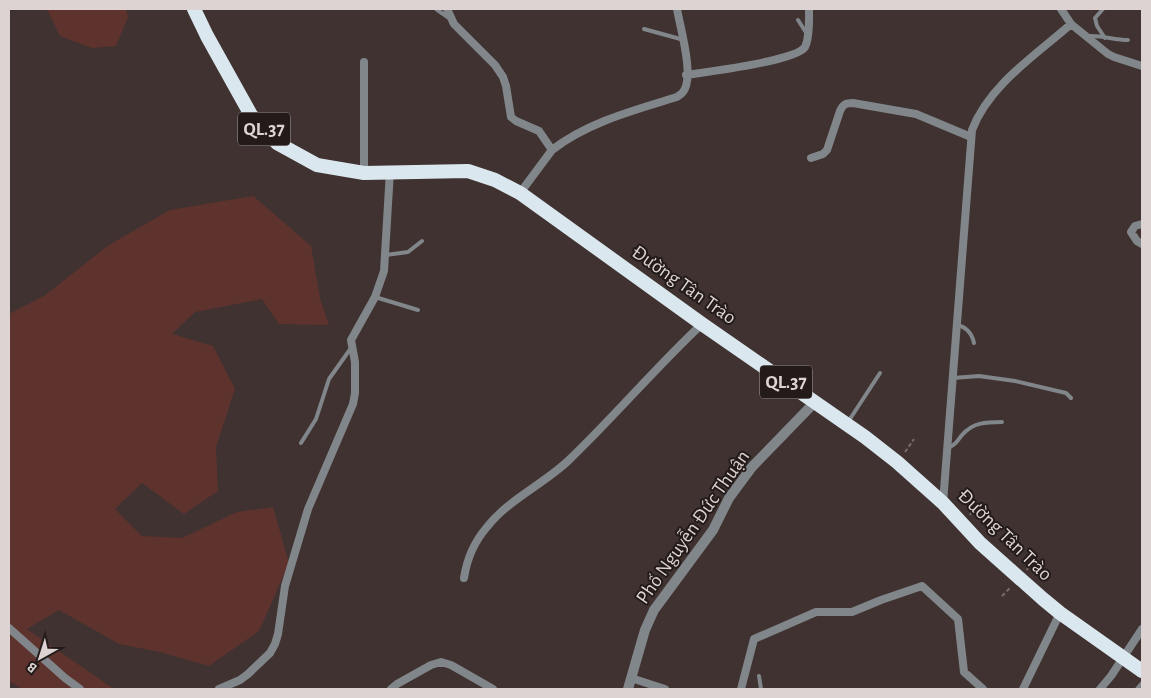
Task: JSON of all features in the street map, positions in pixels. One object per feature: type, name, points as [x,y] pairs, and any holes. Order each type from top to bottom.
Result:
[{"type":"highway","name":"Đường Tân Trào","points":[[194,9],[251,115],[277,143],[317,165],[364,173],[468,171],[496,180],[520,193],[702,324],[847,424],[897,462],[943,503],[1008,569],[1060,613],[1142,672]]},
{"type":"street","points":[[447,9],[454,24],[499,71],[506,86],[511,117],[540,131],[552,150]]},
{"type":"street","points":[[520,193],[552,150],[590,127],[677,97],[684,91],[686,85],[686,56],[677,9]]},
{"type":"street","points":[[686,75],[767,62],[798,52],[804,48],[808,36],[809,9]]},
{"type":"street","points":[[1061,9],[1071,24],[1114,57],[1142,66]]},
{"type":"street","points":[[943,503],[971,137],[977,118],[986,103],[1013,75],[1071,24]]},
{"type":"street","points":[[364,62],[364,173]]},
{"type":"street","points":[[811,158],[823,154],[827,150],[842,106],[847,103],[916,114],[971,137]]},
{"type":"street","points":[[225,688],[248,674],[270,653],[275,644],[285,586],[308,508],[353,404],[355,362],[352,347],[353,336],[375,298],[384,271],[390,171]]},
{"type":"street","points":[[1142,224],[1135,226],[1131,232],[1137,241],[1142,244]]},
{"type":"street","points":[[464,578],[466,563],[474,545],[487,526],[502,510],[568,461],[668,356],[702,324]]},
{"type":"street","name":"Phố Nguyễn Đức Thuận","points":[[628,689],[645,630],[654,610],[712,530],[729,498],[752,467],[815,402]]},
{"type":"street","points":[[741,689],[754,639],[816,612],[852,612],[922,586],[958,619],[964,672],[983,689]]},
{"type":"street","points":[[1023,689],[1060,613]]},
{"type":"street","points":[[9,628],[80,689]]},
{"type":"street","points":[[1100,689],[1142,629]]},
{"type":"street","points":[[391,689],[431,665],[441,662],[451,665],[493,689]]},
{"type":"street","points":[[631,678],[665,689]]},
{"type":"lane","points":[[436,9],[450,18]]},
{"type":"lane","points":[[1103,9],[1095,18],[1097,26],[1105,38]]},
{"type":"lane","points":[[798,20],[808,36]]},
{"type":"lane","points":[[644,29],[684,40]]},
{"type":"lane","points":[[1086,36],[1128,40]]},
{"type":"lane","points":[[386,255],[408,252],[422,241]]},
{"type":"lane","points":[[375,298],[418,310]]},
{"type":"lane","points":[[957,325],[970,332],[974,343]]},
{"type":"lane","points":[[301,443],[316,419],[329,379],[352,347]]},
{"type":"lane","points":[[847,424],[880,373]]},
{"type":"lane","points":[[953,378],[979,376],[1015,382],[1066,393],[1071,398]]},
{"type":"lane","points":[[948,448],[957,443],[963,434],[976,424],[1002,422]]},
{"type":"lane","points":[[759,676],[761,689]]},
{"type":"lane","points":[[1137,689],[1142,683]]},
{"type":"path","points":[[897,462],[914,439]]},
{"type":"path","points":[[964,525],[977,502]]},
{"type":"shaded area","points":[[47,9],[126,9],[128,17],[116,46],[92,48],[60,36]]},
{"type":"shaded area","points":[[253,196],[311,246],[320,298],[329,325],[279,324],[262,299],[195,312],[172,334],[213,346],[235,389],[216,447],[218,491],[184,514],[142,483],[115,509],[142,536],[182,538],[237,512],[273,507],[289,563],[259,631],[209,666],[160,652],[119,644],[59,610],[27,629],[114,689],[22,689],[9,681],[9,314],[44,296],[109,245],[170,210]]}]
